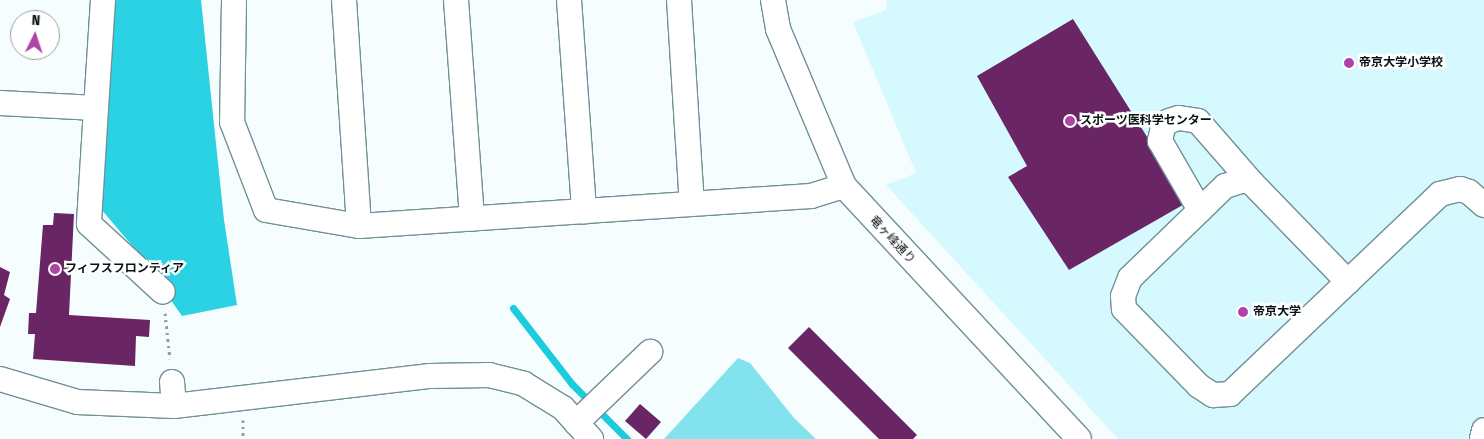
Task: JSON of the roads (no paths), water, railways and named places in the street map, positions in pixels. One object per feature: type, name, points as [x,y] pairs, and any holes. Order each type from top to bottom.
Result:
[{"type":"street","points":[[103,0],[89,224],[163,292]]},
{"type":"street","points":[[234,0],[232,122],[266,210],[359,226],[811,196],[844,186]]},
{"type":"street","points":[[344,0],[359,226]]},
{"type":"street","points":[[456,0],[472,218]]},
{"type":"street","points":[[569,0],[584,211]]},
{"type":"street","points":[[679,0],[692,204]]},
{"type":"street","name":"竜ヶ峰通り","points":[[773,0],[778,29],[844,186],[1079,439]]},
{"type":"street","points":[[0,103],[96,108]]},
{"type":"street","points":[[1200,210],[1160,141],[1164,127],[1169,121],[1188,118],[1198,121],[1252,183],[1348,282]]},
{"type":"street","points":[[1252,183],[1235,181],[1225,186],[1130,278],[1123,296],[1124,309],[1198,386],[1213,395],[1222,396],[1237,390],[1440,194],[1460,189],[1469,192],[1484,205]]},
{"type":"street","points":[[0,379],[77,402],[174,406],[430,376],[489,375],[524,384],[563,408],[590,417],[650,352]]},
{"type":"street","points":[[172,382],[174,406]]},
{"type":"street","points":[[1482,439],[1484,430]]},
{"type":"waterway","points":[[513,308],[572,384],[627,439]]},
{"type":"place","name":"帝京大学小学校","points":[[1349,63]]},
{"type":"place","name":"スポーツ医科学センター","points":[[1070,121]]},
{"type":"place","name":"フィフスフロンティア","points":[[55,269]]},
{"type":"place","name":"帝京大学","points":[[1243,312]]}]
